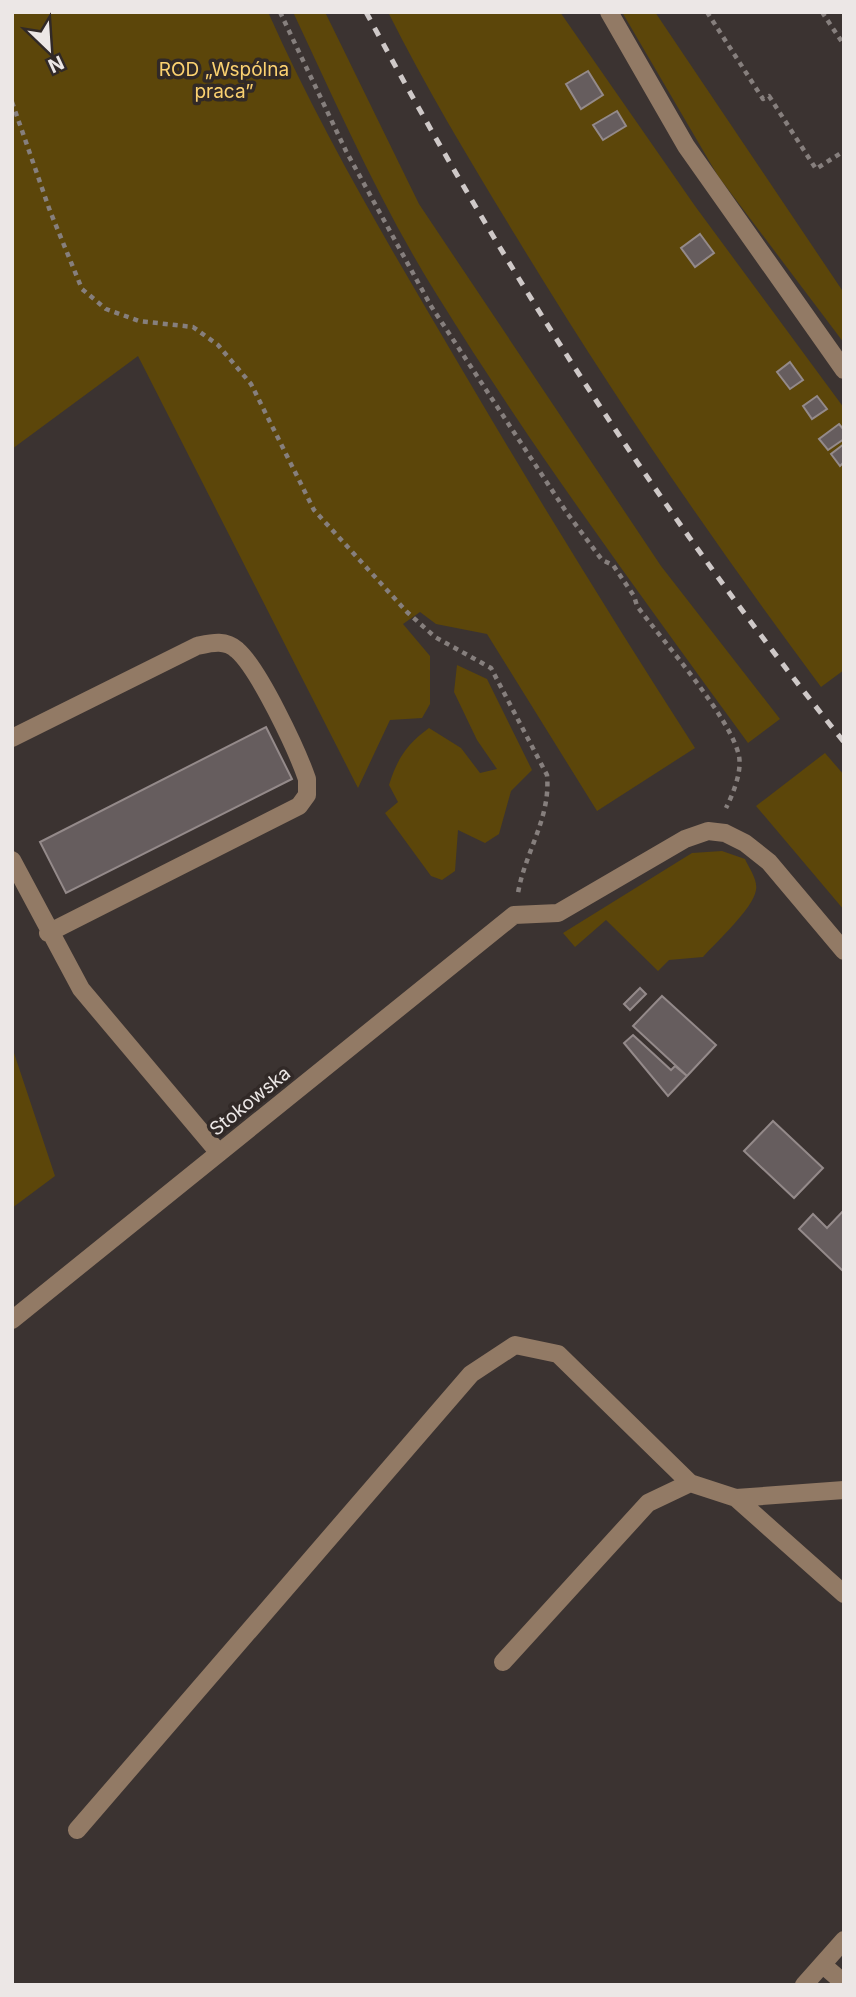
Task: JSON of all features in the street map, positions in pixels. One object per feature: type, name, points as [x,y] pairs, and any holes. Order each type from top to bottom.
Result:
[{"type":"street","points":[[609,12],[686,146],[844,370]]},
{"type":"street","points":[[12,738],[197,646],[219,642],[236,649],[251,667],[307,779],[307,795],[299,806],[48,933]]},
{"type":"street","points":[[514,915],[558,913],[666,848],[685,839],[716,832],[745,843],[768,862],[844,951]]},
{"type":"street","points":[[12,860],[48,933],[81,989],[219,1153]]},
{"type":"street","name":"Stokowska","points":[[12,1320],[514,915]]},
{"type":"street","points":[[77,1830],[471,1374],[514,1345],[558,1354],[690,1483],[736,1498],[844,1490]]},
{"type":"street","points":[[503,1662],[648,1503],[690,1483]]},
{"type":"street","points":[[736,1498],[844,1594]]},
{"type":"street","points":[[804,1985],[844,1940]]},
{"type":"street","points":[[823,1965],[844,1983]]},
{"type":"path","points":[[280,12],[346,151],[431,306],[559,500],[602,560],[613,565],[628,585],[637,606],[726,725],[740,759],[734,793],[716,832]]},
{"type":"path","points":[[707,12],[763,99],[769,96],[816,169],[844,151]]},
{"type":"path","points":[[822,12],[844,45]]},
{"type":"path","points":[[12,102],[50,211],[82,289],[106,309],[139,321],[193,327],[218,345],[251,384],[314,510],[407,612],[435,637],[491,668],[547,775],[549,795],[545,816],[522,867],[514,915]]},
{"type":"green space","name":"ROD „Wspólna praca”","points":[[12,12],[268,12],[333,144],[405,272],[483,406],[695,748],[597,811],[487,634],[436,624],[420,612],[403,624],[430,656],[430,704],[422,718],[390,720],[358,788],[138,356],[12,449]]},
{"type":"green space","points":[[293,12],[325,12],[419,204],[661,566],[780,719],[748,743],[549,466],[437,295],[379,192]]},
{"type":"green space","points":[[388,12],[560,12],[695,206],[844,408],[844,670],[821,687],[702,522],[589,353],[467,155]]},
{"type":"green space","points":[[622,12],[655,12],[844,293],[844,343],[718,176]]},
{"type":"green space","points":[[457,665],[487,679],[532,770],[511,791],[499,834],[485,843],[458,830],[455,871],[442,880],[431,876],[385,813],[398,802],[389,785],[399,760],[409,746],[429,728],[461,748],[480,773],[497,769],[477,740],[454,692]]},
{"type":"green space","points":[[825,753],[844,775],[844,910],[756,806]]},
{"type":"green space","points":[[722,851],[745,859],[754,878],[756,890],[741,916],[703,957],[669,960],[658,971],[606,920],[575,947],[563,933],[692,853]]},
{"type":"green space","points":[[12,1047],[55,1176],[12,1208]]},
{"type":"building","points":[[588,71],[603,95],[581,109],[566,84]]},
{"type":"building","points":[[617,111],[626,126],[603,140],[593,125]]},
{"type":"building","points":[[700,234],[714,253],[695,267],[681,248]]},
{"type":"building","points":[[790,362],[803,380],[790,389],[777,372]]},
{"type":"building","points":[[817,396],[827,409],[812,419],[803,406]]},
{"type":"building","points":[[839,424],[844,430],[844,439],[828,450],[819,439]]},
{"type":"building","points":[[844,444],[844,462],[840,466],[831,454]]},
{"type":"building","points":[[266,727],[292,779],[66,893],[40,842]]},
{"type":"building","points":[[640,988],[646,994],[630,1010],[624,1004]]},
{"type":"building","points":[[662,996],[716,1045],[687,1076],[633,1026]]},
{"type":"building","points":[[633,1035],[671,1070],[675,1066],[687,1076],[668,1096],[624,1043]]},
{"type":"building","points":[[773,1121],[823,1168],[794,1198],[744,1151]]},
{"type":"building","points":[[844,1210],[844,1272],[799,1229],[813,1214],[827,1228]]},
{"type":"railway","points":[[366,12],[473,203],[588,388],[712,568],[844,742]]}]
